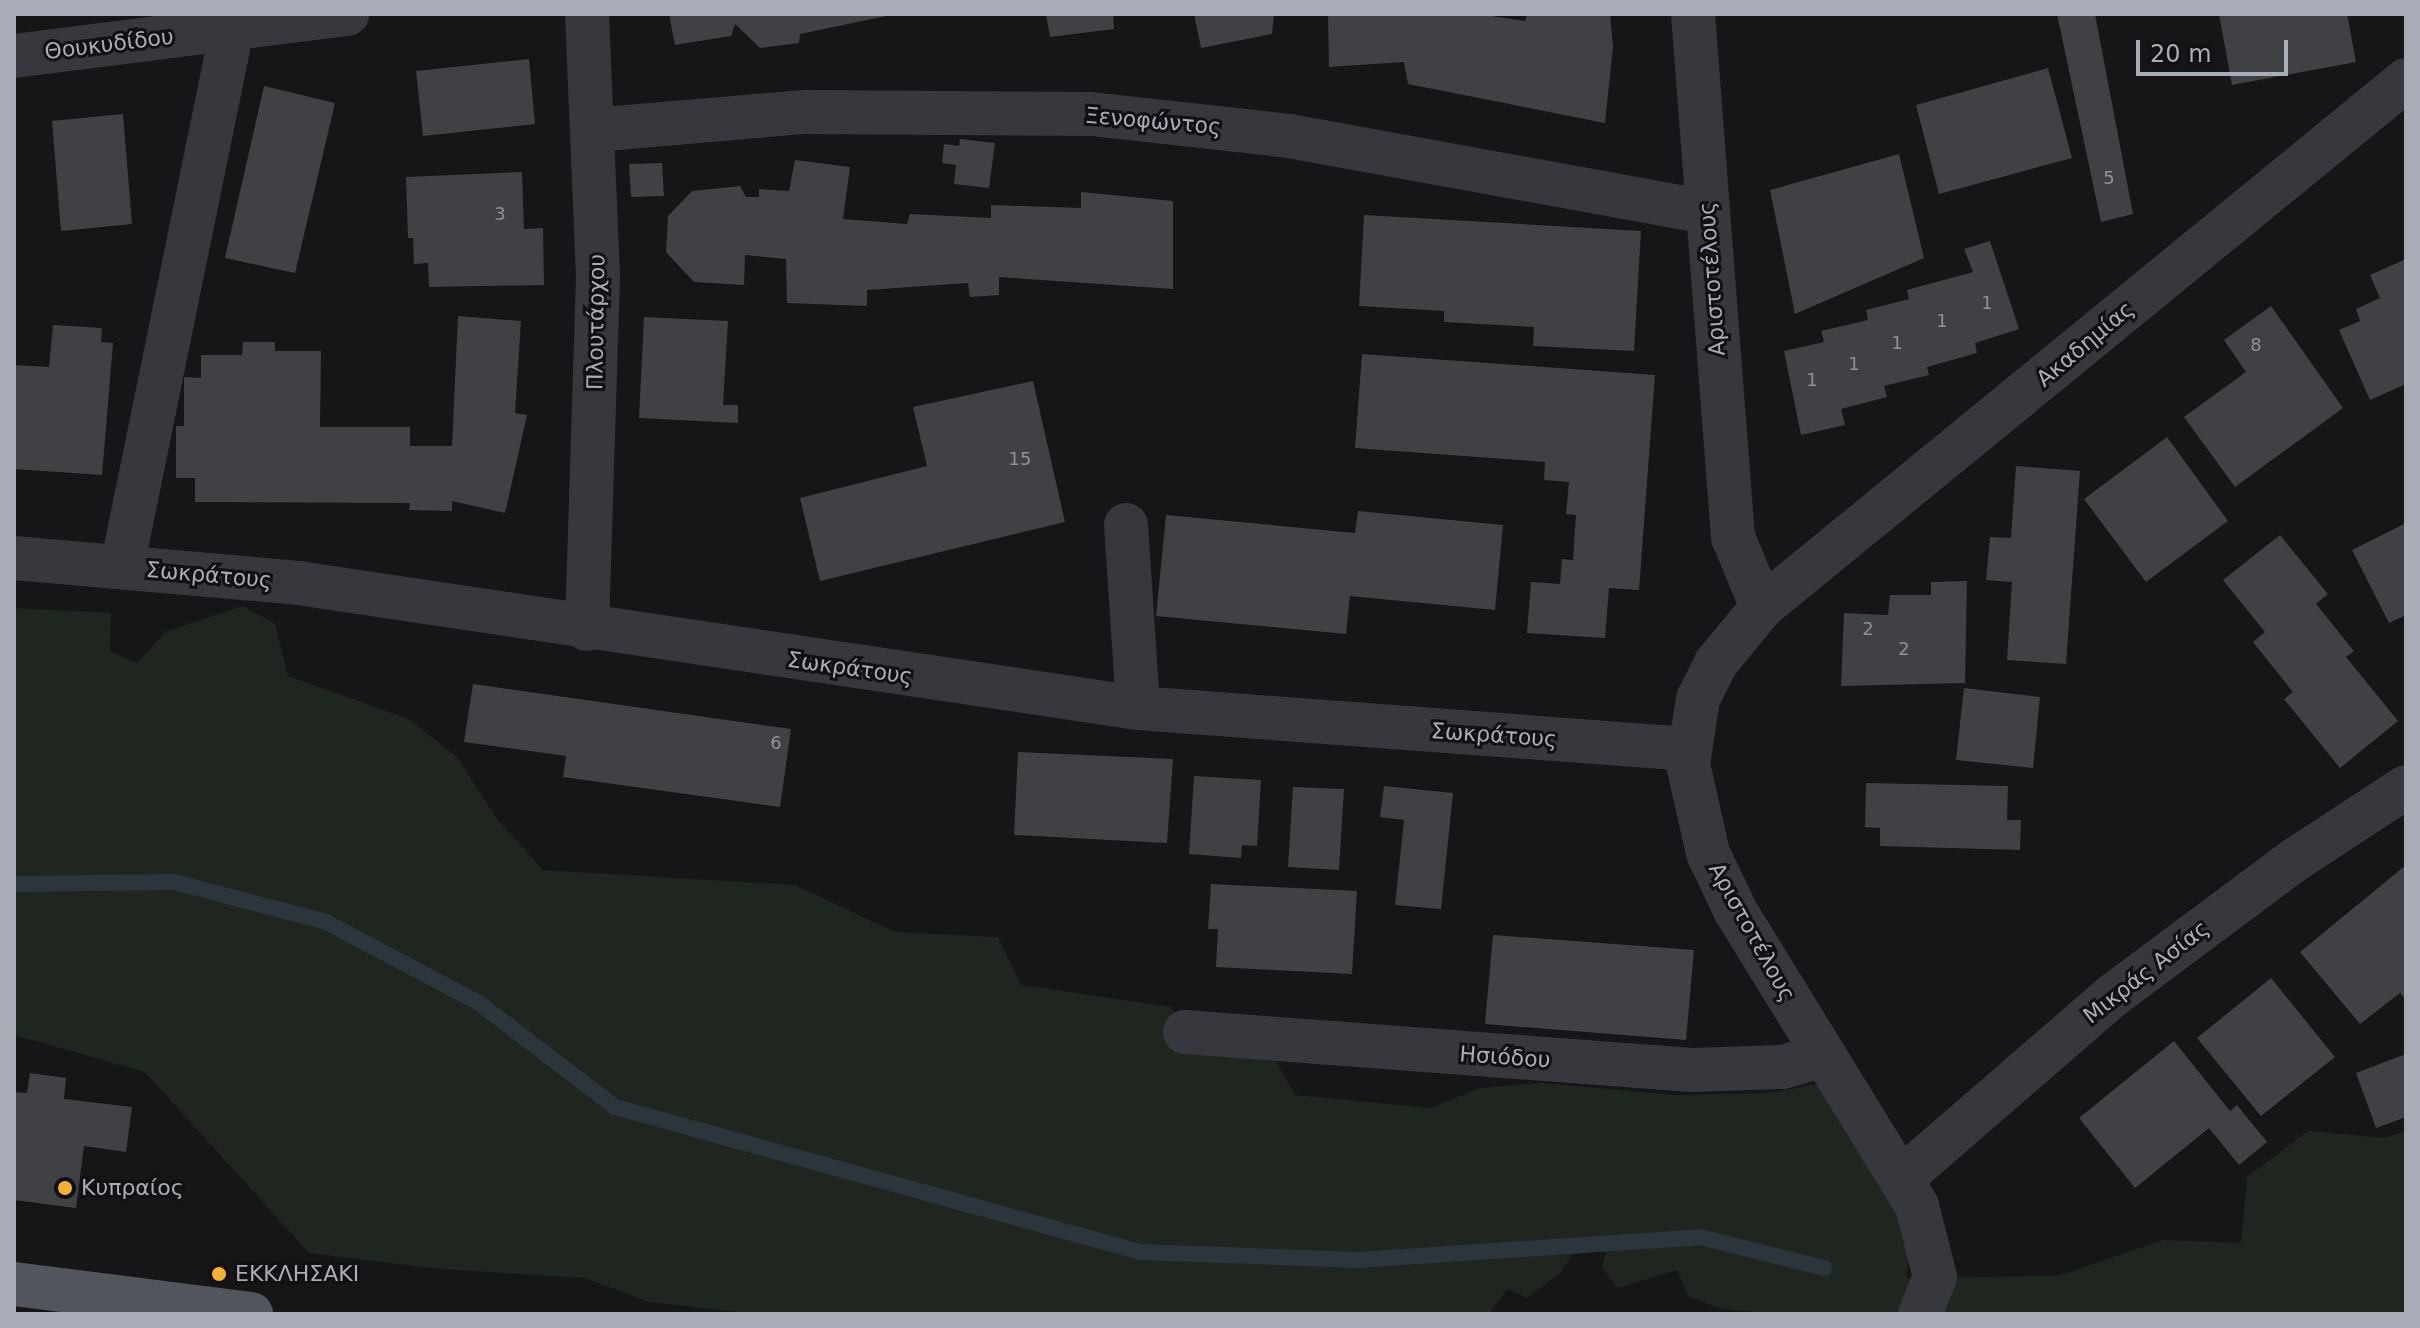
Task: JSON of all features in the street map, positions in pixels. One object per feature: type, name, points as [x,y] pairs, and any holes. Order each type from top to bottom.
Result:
[{"type":"main road","points":[[14,1284],[251,1314]]},
{"type":"street","name":"Θουκυδίδου","points":[[14,56],[347,14]]},
{"type":"street","name":"Πλουτάρχου","points":[[587,14],[598,277],[587,629]]},
{"type":"street","name":"Αριστοτέλους","points":[[1693,14],[1733,537],[1762,607],[1703,686],[1689,749],[1693,799],[1716,871],[1917,1206],[1934,1263],[1931,1295],[1920,1314]]},
{"type":"street","points":[[122,567],[232,29]]},
{"type":"street","name":"Ακαδημίας","points":[[1762,607],[2406,80]]},
{"type":"street","name":"Ξενοφώντος","points":[[593,130],[805,112],[1091,114],[1304,138],[1706,212]]},
{"type":"street","points":[[1126,525],[1138,708]]},
{"type":"street","name":"Σωκράτους","points":[[14,558],[298,583],[587,629],[1138,708],[1689,749]]},
{"type":"street","name":"Μικράς Ασίας","points":[[1902,1178],[2123,987],[2263,882],[2406,787]]},
{"type":"street","name":"Ησιόδου","points":[[1185,1032],[1692,1070],[1782,1067],[1824,1055]]},
{"type":"shaded area","points":[[243,606],[275,624],[288,676],[409,719],[457,757],[498,820],[543,870],[795,885],[895,932],[998,937],[1021,985],[1172,1007],[1181,1045],[1270,1050],[1295,1095],[1431,1108],[1479,1088],[1543,1083],[1675,1095],[1769,1093],[1818,1084],[1893,1199],[1908,1259],[1907,1278],[2058,1276],[2163,1240],[2241,1243],[2247,1177],[2308,1131],[2385,1138],[2406,1131],[2406,1314],[1775,1314],[1722,1309],[1688,1296],[1677,1270],[1617,1288],[1602,1267],[1607,1249],[1580,1243],[1560,1273],[1527,1298],[1507,1289],[1489,1314],[754,1314],[650,1302],[584,1278],[440,1269],[309,1253],[145,1072],[14,1035],[14,608],[111,613],[110,651],[137,663],[165,632]]},
{"type":"building","points":[[669,14],[891,15],[800,34],[799,43],[760,48],[735,24],[731,36],[675,45]]},
{"type":"building","points":[[1046,14],[1113,14],[1114,29],[1050,37]]},
{"type":"building","points":[[1194,14],[1274,14],[1272,34],[1201,48]]},
{"type":"building","points":[[1328,14],[1479,14],[1525,21],[1527,14],[1610,14],[1613,47],[1605,123],[1408,84],[1404,62],[1329,67]]},
{"type":"building","points":[[2057,14],[2095,14],[2133,214],[2101,222]]},
{"type":"building","points":[[2219,14],[2347,14],[2356,62],[2232,85]]},
{"type":"building","points":[[529,59],[535,124],[423,136],[416,71]]},
{"type":"building","points":[[2048,68],[2072,158],[1939,194],[1916,105]]},
{"type":"building","points":[[264,86],[335,103],[295,273],[225,258]]},
{"type":"building","points":[[123,114],[132,224],[61,231],[52,121]]},
{"type":"building","points":[[960,139],[995,143],[989,188],[954,184],[956,165],[942,163],[944,144],[959,146]]},
{"type":"building","points":[[1899,154],[1924,258],[1795,314],[1770,190]]},
{"type":"building","points":[[795,160],[850,167],[843,219],[907,224],[910,214],[991,218],[991,205],[1081,208],[1081,192],[1173,201],[1173,289],[999,277],[999,295],[970,297],[968,283],[867,290],[867,306],[787,303],[786,259],[745,255],[744,285],[694,282],[666,252],[668,216],[692,191],[740,186],[746,197],[759,197],[759,189],[789,191]]},
{"type":"building","points":[[662,163],[664,196],[631,197],[629,164]]},
{"type":"building","points":[[522,172],[524,229],[543,228],[544,285],[429,287],[428,263],[414,264],[413,238],[408,238],[406,177]]},
{"type":"building","points":[[1364,215],[1641,231],[1634,351],[1533,346],[1534,327],[1444,322],[1444,311],[1359,306]]},
{"type":"building","points":[[1990,241],[2019,329],[1975,343],[1977,353],[1927,367],[1929,375],[1884,386],[1887,397],[1841,409],[1845,425],[1801,435],[1784,351],[1824,342],[1821,331],[1868,320],[1866,310],[1909,299],[1907,290],[1973,272],[1964,249]]},
{"type":"building","points":[[2406,259],[2406,384],[2370,400],[2339,330],[2360,321],[2356,309],[2380,298],[2370,275]]},
{"type":"building","points":[[2271,306],[2343,408],[2235,487],[2184,417],[2246,372],[2224,340]]},
{"type":"building","points":[[458,316],[521,321],[515,413],[527,415],[505,513],[452,501],[452,511],[409,510],[410,503],[195,502],[195,478],[176,478],[176,426],[184,426],[184,377],[201,378],[201,355],[242,355],[243,342],[275,342],[275,351],[321,351],[320,427],[410,427],[410,446],[452,446]]},
{"type":"building","points":[[644,317],[728,321],[723,405],[738,405],[738,423],[639,418]]},
{"type":"building","points":[[53,325],[102,328],[101,342],[113,343],[102,475],[14,469],[14,365],[49,367]]},
{"type":"building","points":[[1362,354],[1655,375],[1639,590],[1609,588],[1605,638],[1527,633],[1531,582],[1560,584],[1562,559],[1573,560],[1576,515],[1566,514],[1569,482],[1544,480],[1545,462],[1355,448]]},
{"type":"building","points":[[1033,381],[1065,522],[820,581],[800,498],[927,466],[913,407]]},
{"type":"building","points":[[2167,437],[2228,521],[2146,582],[2084,499]]},
{"type":"building","points":[[2016,466],[2080,471],[2066,664],[2007,660],[2012,582],[1986,580],[1990,537],[2011,538]]},
{"type":"building","points":[[1358,511],[1503,525],[1495,610],[1350,596],[1346,634],[1156,616],[1166,515],[1355,533]]},
{"type":"building","points":[[2406,523],[2406,615],[2389,623],[2352,550]]},
{"type":"building","points":[[2280,535],[2328,594],[2316,604],[2354,651],[2346,657],[2398,721],[2340,768],[2284,699],[2293,692],[2253,642],[2265,632],[2223,580]]},
{"type":"building","points":[[1967,581],[1965,683],[1841,686],[1844,613],[1888,615],[1890,595],[1931,595],[1931,582]]},
{"type":"building","points":[[473,684],[791,729],[780,807],[563,777],[566,756],[464,742]]},
{"type":"building","points":[[1964,688],[2040,697],[2033,768],[1956,760]]},
{"type":"building","points":[[1018,752],[1173,759],[1167,843],[1014,835]]},
{"type":"building","points":[[1194,776],[1261,780],[1257,846],[1242,845],[1241,858],[1189,854]]},
{"type":"building","points":[[1866,783],[2008,786],[2007,820],[2021,820],[2020,850],[1880,846],[1880,828],[1865,827]]},
{"type":"building","points":[[1384,786],[1453,793],[1441,909],[1395,905],[1404,820],[1380,817]]},
{"type":"building","points":[[1293,787],[1344,789],[1339,870],[1288,867]]},
{"type":"building","points":[[2406,865],[2406,1000],[2400,993],[2360,1024],[2300,952]]},
{"type":"building","points":[[1211,884],[1357,891],[1352,974],[1216,967],[1218,929],[1208,929]]},
{"type":"building","points":[[1493,935],[1694,950],[1686,1040],[1485,1024]]},
{"type":"building","points":[[2271,978],[2335,1057],[2261,1116],[2197,1038]]},
{"type":"building","points":[[2174,1041],[2230,1111],[2237,1105],[2267,1142],[2239,1165],[2209,1128],[2135,1188],[2079,1118]]},
{"type":"building","points":[[2406,1054],[2406,1117],[2376,1128],[2356,1073]]},
{"type":"building","points":[[30,1073],[66,1078],[64,1099],[132,1107],[126,1152],[84,1146],[76,1208],[14,1200],[14,1092],[27,1093]]},
{"type":"waterway","points":[[14,884],[174,882],[326,922],[479,1003],[615,1107],[1140,1252],[1358,1260],[1700,1237],[1824,1268]]},
{"type":"place","name":"Κυπραίος","points":[[65,1188]]},
{"type":"place","name":"ΕΚΚΛΗΣΑΚΙ","points":[[219,1274]]}]
